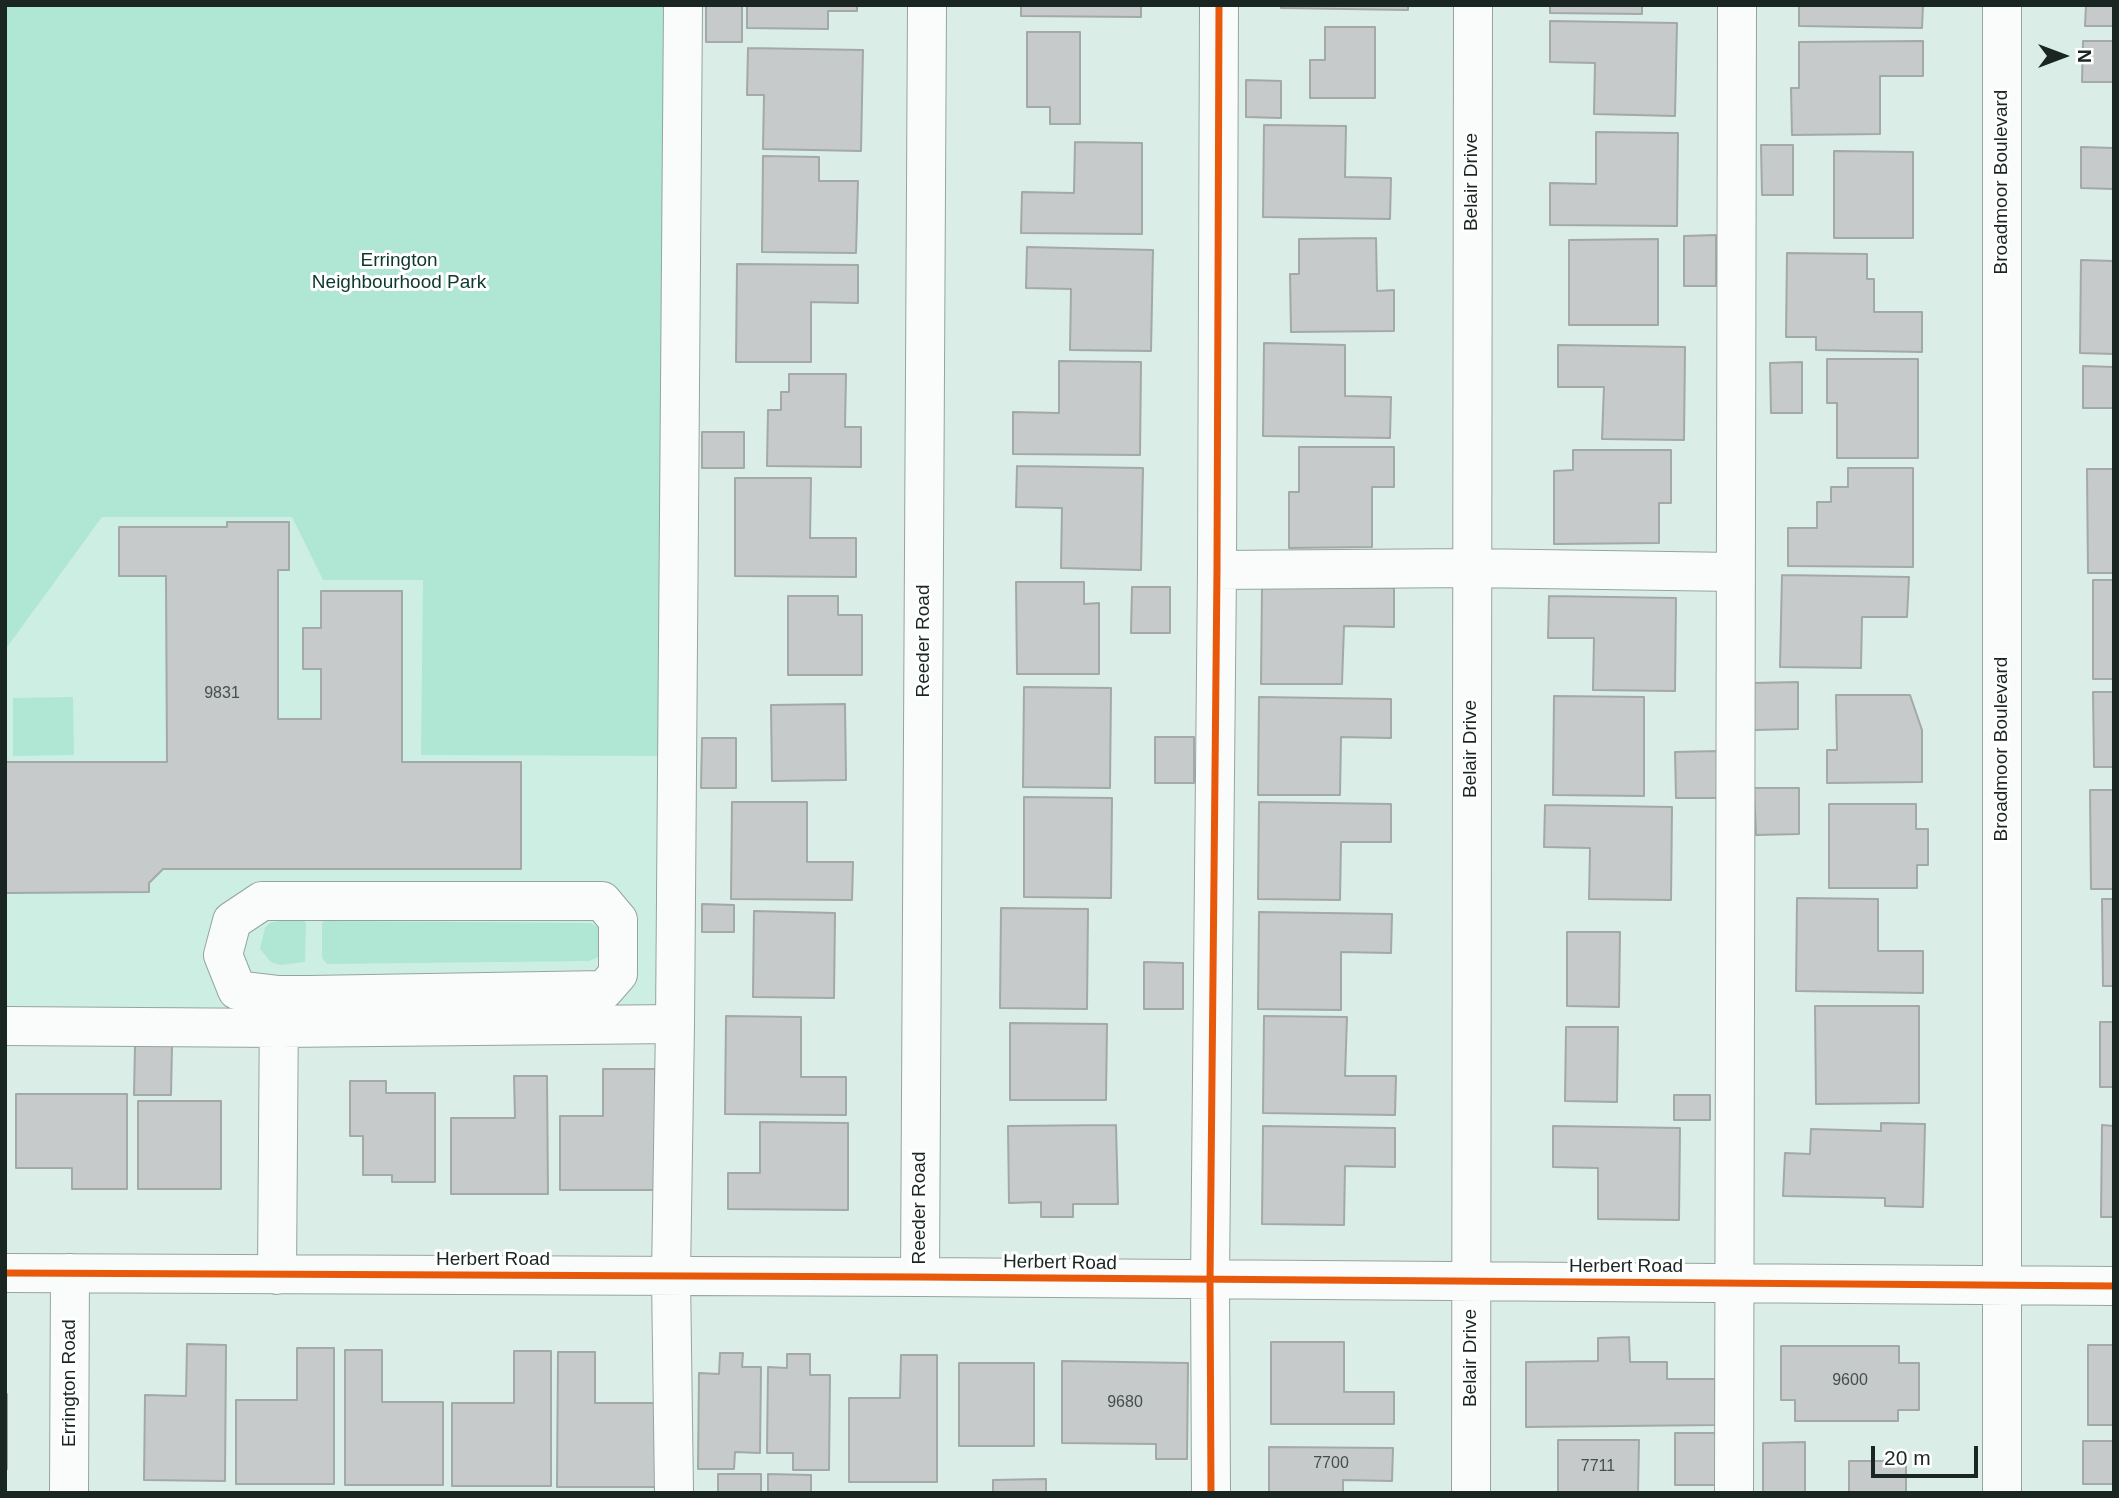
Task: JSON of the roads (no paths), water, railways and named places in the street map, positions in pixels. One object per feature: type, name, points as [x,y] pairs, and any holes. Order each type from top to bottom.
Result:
[{"type":"street","points":[[674,1493],[671,1276],[683,5]]},
{"type":"street","name":"Reeder Road","points":[[920,1277],[927,5]]},
{"type":"street","points":[[1211,1493],[1210,1280],[1219,5]]},
{"type":"street","name":"Belair Drive","points":[[1471,1493],[1473,5]]},
{"type":"street","points":[[1734,1493],[1737,5]]},
{"type":"street","name":"Broadmoor Boulevard","points":[[2002,5],[2002,1493]]},
{"type":"street","points":[[1217,569],[1471,568],[1735,572]]},
{"type":"street","points":[[5,1027],[279,1011],[604,990],[618,974],[618,919],[602,901],[262,901],[232,922],[223,955],[237,990],[279,1011],[675,1024]]},
{"type":"street","points":[[277,1275],[279,1011]]},
{"type":"street","name":"Herbert Road","points":[[5,1273],[2114,1286]]},
{"type":"street","name":"Errington Road","points":[[69,1493],[70,1273]]},
{"type":"park label","name":"Errington Neighbourhood Park","points":[[399,272]]}]
